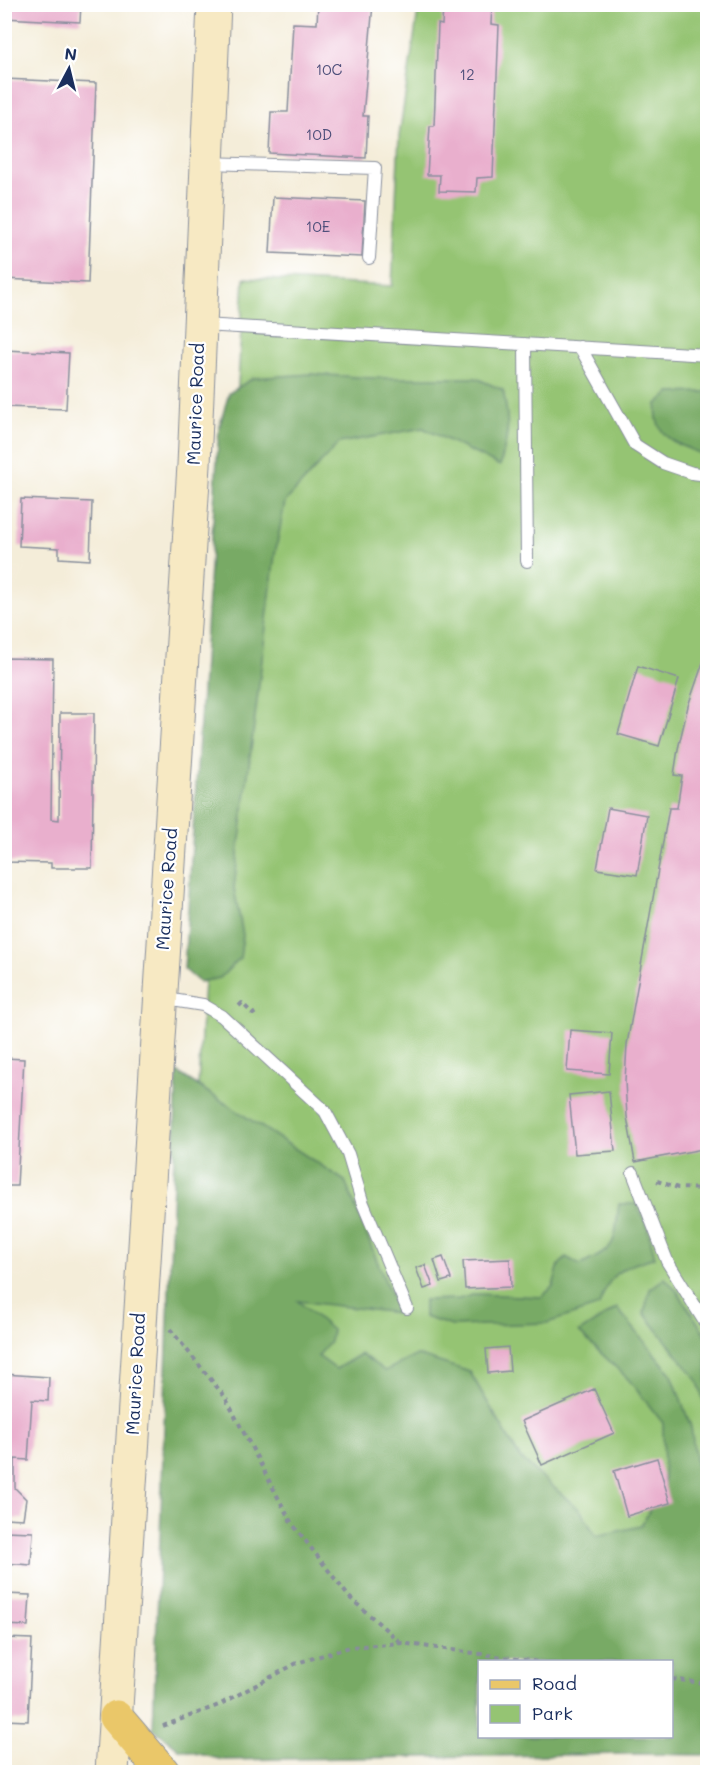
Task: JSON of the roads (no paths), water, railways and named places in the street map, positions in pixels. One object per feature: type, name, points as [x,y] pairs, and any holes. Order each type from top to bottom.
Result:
[{"type":"main road","points":[[116,1717],[163,1773]]},
{"type":"street","name":"Maurice Road","points":[[112,1773],[194,465],[214,4]]},
{"type":"lane","points":[[206,163],[375,168],[369,258]]},
{"type":"lane","points":[[199,325],[708,355]]},
{"type":"lane","points":[[525,344],[527,561]]},
{"type":"lane","points":[[580,347],[635,445],[663,463],[692,473],[708,475]]},
{"type":"lane","points":[[160,998],[202,1005],[222,1016],[325,1111],[348,1154],[362,1201],[407,1308]]},
{"type":"lane","points":[[633,1173],[668,1261],[708,1327]]}]
